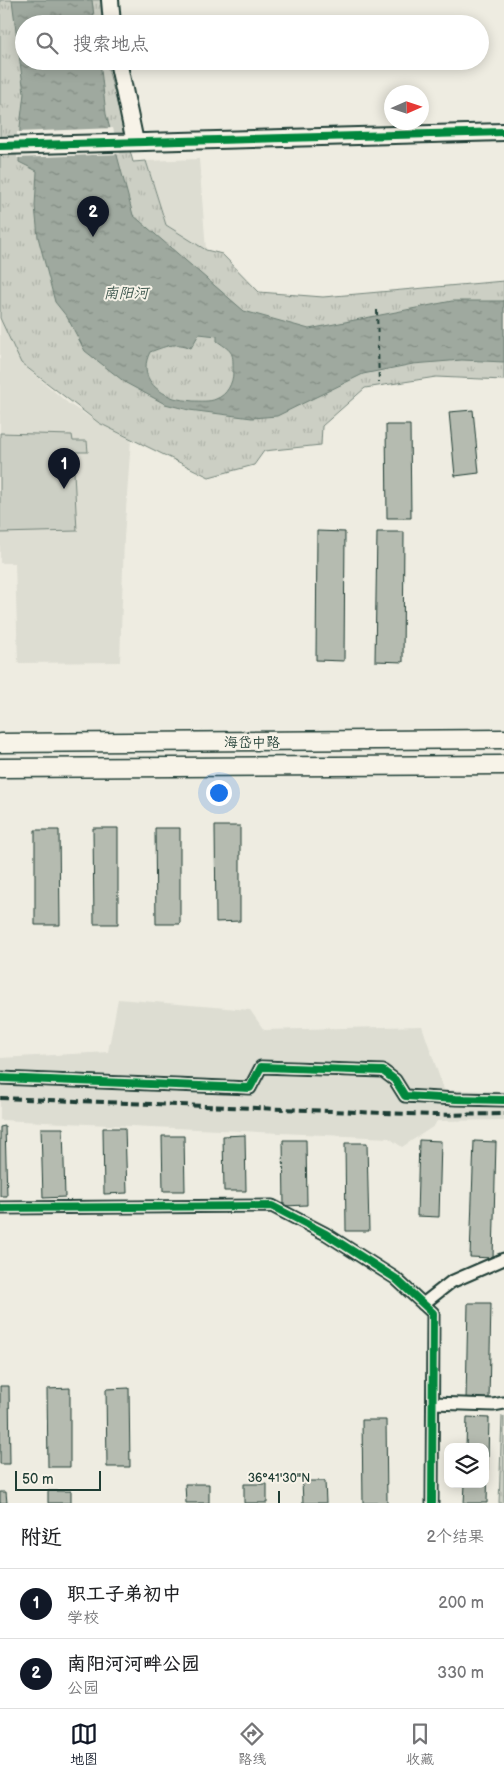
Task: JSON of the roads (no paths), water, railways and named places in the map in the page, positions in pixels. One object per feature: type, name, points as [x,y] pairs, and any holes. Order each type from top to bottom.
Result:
[{"type":"main road","name":"海岱中路","points":[[0,743],[504,739]]},
{"type":"main road","name":"海岱中路","points":[[0,768],[504,765]]},
{"type":"street","points":[[110,0],[111,15]]},
{"type":"street","points":[[119,70],[129,142]]},
{"type":"street","points":[[0,146],[504,132]]},
{"type":"street","points":[[0,1078],[250,1088],[262,1066],[383,1071],[395,1080],[405,1096],[456,1100],[504,1100]]},
{"type":"street","points":[[0,1208],[272,1206],[326,1234],[395,1278],[433,1313],[432,1503]]},
{"type":"street","points":[[423,1304],[451,1282],[504,1259]]},
{"type":"street","points":[[433,1403],[493,1405],[504,1403]]},
{"type":"water","name":"南阳河","points":[[12,0],[92,0],[94,15],[15,15],[15,23]]},
{"type":"water","name":"南阳河","points":[[21,70],[101,70],[106,114],[133,215],[244,311],[309,329],[452,301],[504,301],[504,362],[462,360],[413,364],[363,374],[277,416],[252,418],[189,410],[165,404],[126,383],[85,351],[67,317],[55,302],[38,237],[35,206],[37,171],[19,162],[20,127],[24,93]],"holes":[[[199,334],[217,336],[217,341],[230,351],[233,360],[231,384],[220,397],[205,401],[176,399],[159,391],[150,380],[146,367],[150,352],[175,345],[191,348]]]},
{"type":"railway","points":[[0,1098],[434,1115],[504,1114]]},
{"type":"place","name":"南阳河河畔公园","points":[[93,237]]},
{"type":"place","name":"职工子弟初中","points":[[64,489]]}]
